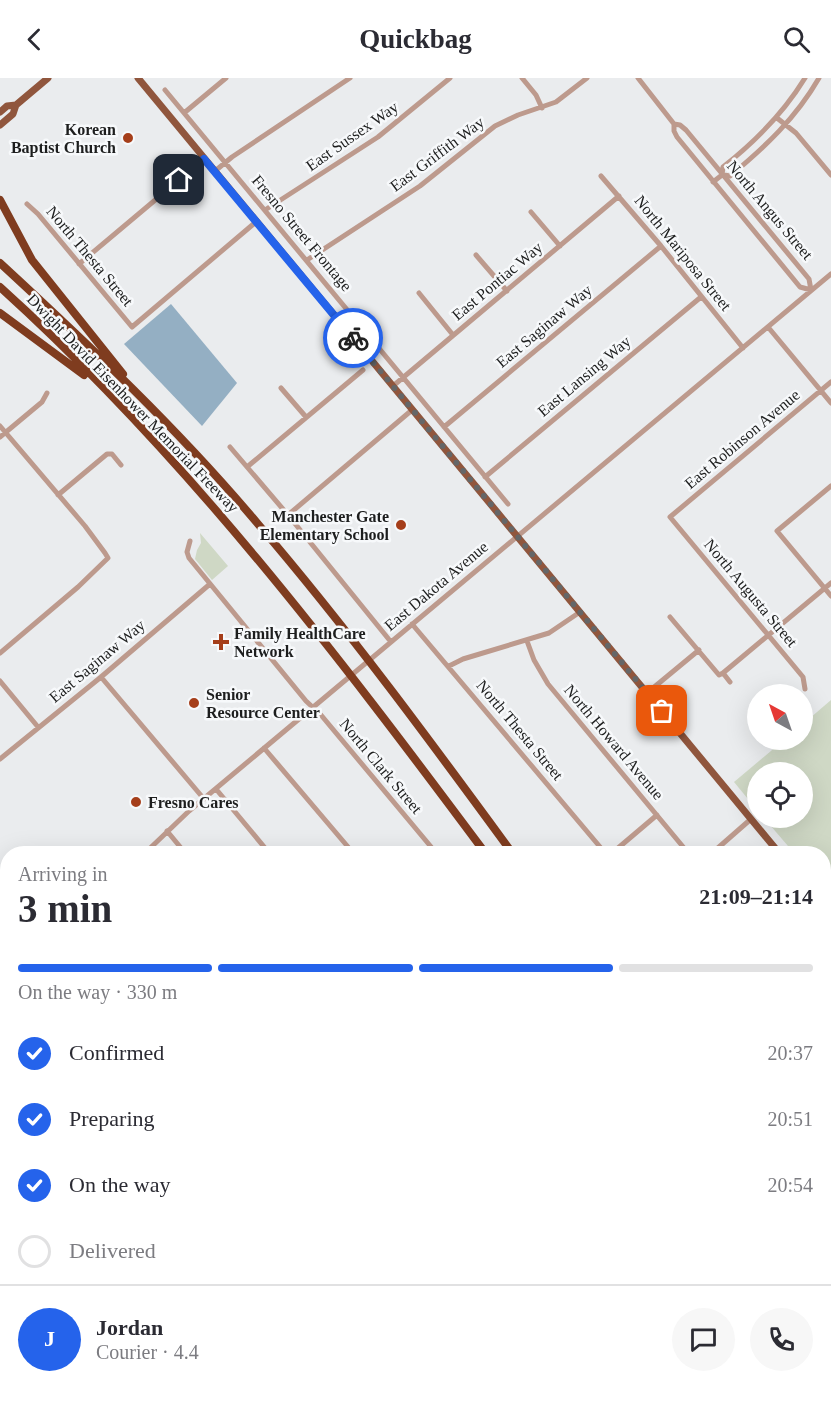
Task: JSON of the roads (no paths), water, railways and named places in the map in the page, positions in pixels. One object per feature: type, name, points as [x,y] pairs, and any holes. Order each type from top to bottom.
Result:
[{"type":"highway","points":[[0,200],[32,260],[146,402]]},
{"type":"highway","name":"Dwight David Eisenhower Memorial Freeway","points":[[0,262],[146,402],[259,524],[383,681],[508,846]]},
{"type":"highway","name":"Dwight David Eisenhower Memorial Freeway","points":[[0,287],[106,391],[236,531],[428,774],[480,846]]},
{"type":"highway","points":[[0,312],[106,391]]},
{"type":"main road","points":[[0,125],[13,114],[16,105],[48,78]]},
{"type":"main road","points":[[138,78],[747,814]]},
{"type":"main road","points":[[0,112],[7,106],[16,105]]},
{"type":"main road","points":[[758,828],[773,846]]},
{"type":"street","points":[[184,113],[226,78]]},
{"type":"street","points":[[215,171],[350,78]]},
{"type":"street","name":"East Sussex Way","points":[[266,210],[378,137],[450,78]]},
{"type":"street","points":[[522,78],[536,95],[542,108]]},
{"type":"street","name":"East Griffith Way","points":[[307,260],[420,186],[495,126],[518,115],[556,102],[587,78]]},
{"type":"street","points":[[713,182],[722,174],[723,167],[747,148],[777,118],[805,78]]},
{"type":"street","points":[[722,174],[730,176],[755,156],[786,125],[819,78]]},
{"type":"street","name":"North Angus Street","points":[[641,79],[674,124],[677,137],[713,182],[800,287],[812,290],[809,279],[686,130],[674,124]]},
{"type":"street","name":"Fresno Street Frontage","points":[[165,90],[508,504]]},
{"type":"street","points":[[777,118],[806,144],[831,175]]},
{"type":"street","points":[[79,264],[204,159]]},
{"type":"street","name":"North Mariposa Street","points":[[601,177],[661,246],[743,348]]},
{"type":"street","name":"East Pontiac Way","points":[[393,386],[619,196]]},
{"type":"street","name":"North Thesta Street","points":[[27,204],[38,214],[132,327],[257,221]]},
{"type":"street","points":[[531,212],[560,246]]},
{"type":"street","name":"East Saginaw Way","points":[[444,427],[661,246]]},
{"type":"street","points":[[476,255],[507,291]]},
{"type":"street","name":"East Dakota Avenue","points":[[152,846],[264,748],[831,274]]},
{"type":"street","points":[[419,293],[453,335]]},
{"type":"street","name":"East Lansing Way","points":[[485,477],[701,297]]},
{"type":"street","points":[[768,327],[831,403]]},
{"type":"street","points":[[247,467],[363,370]]},
{"type":"street","name":"East Robinson Avenue","points":[[670,517],[831,382]]},
{"type":"street","points":[[281,388],[306,417]]},
{"type":"street","points":[[3,435],[42,402],[47,393]]},
{"type":"street","points":[[288,515],[412,410]]},
{"type":"street","points":[[0,426],[3,435],[85,526],[108,558],[78,587],[0,653]]},
{"type":"street","points":[[230,447],[391,642]]},
{"type":"street","points":[[58,495],[107,454],[112,454],[121,465]]},
{"type":"street","points":[[831,486],[777,531],[831,596]]},
{"type":"street","name":"North Augusta Street","points":[[670,517],[803,677],[804,684]]},
{"type":"street","name":"North Clark Street","points":[[190,541],[187,552],[189,558],[430,846]]},
{"type":"street","points":[[670,617],[719,675],[831,583]]},
{"type":"street","name":"East Saginaw Way","points":[[0,759],[210,584]]},
{"type":"street","points":[[449,666],[463,658],[527,641],[556,630],[580,612]]},
{"type":"street","name":"North Thesta Street","points":[[412,624],[599,846]]},
{"type":"street","name":"North Howard Avenue","points":[[527,641],[534,660],[548,684],[682,846]]},
{"type":"street","points":[[647,693],[699,650]]},
{"type":"street","points":[[723,673],[730,682]]},
{"type":"street","points":[[101,677],[204,799]]},
{"type":"street","points":[[0,681],[38,727]]},
{"type":"street","points":[[264,748],[347,846]]},
{"type":"street","points":[[216,789],[263,846]]},
{"type":"street","points":[[620,846],[657,815]]},
{"type":"street","points":[[720,846],[747,822]]},
{"type":"street","points":[[167,831],[179,846]]},
{"type":"water","points":[[171,304],[237,383],[202,426],[124,344]]},
{"type":"place","name":"Korean Baptist Church","points":[[128,138]]},
{"type":"place","name":"Manchester Gate Elementary School","points":[[401,525]]},
{"type":"place","name":"Family HealthCare Network","points":[[221,642]]},
{"type":"place","name":"Senior Resource Center","points":[[194,703]]},
{"type":"place","name":"Fresno Cares","points":[[136,802]]}]
